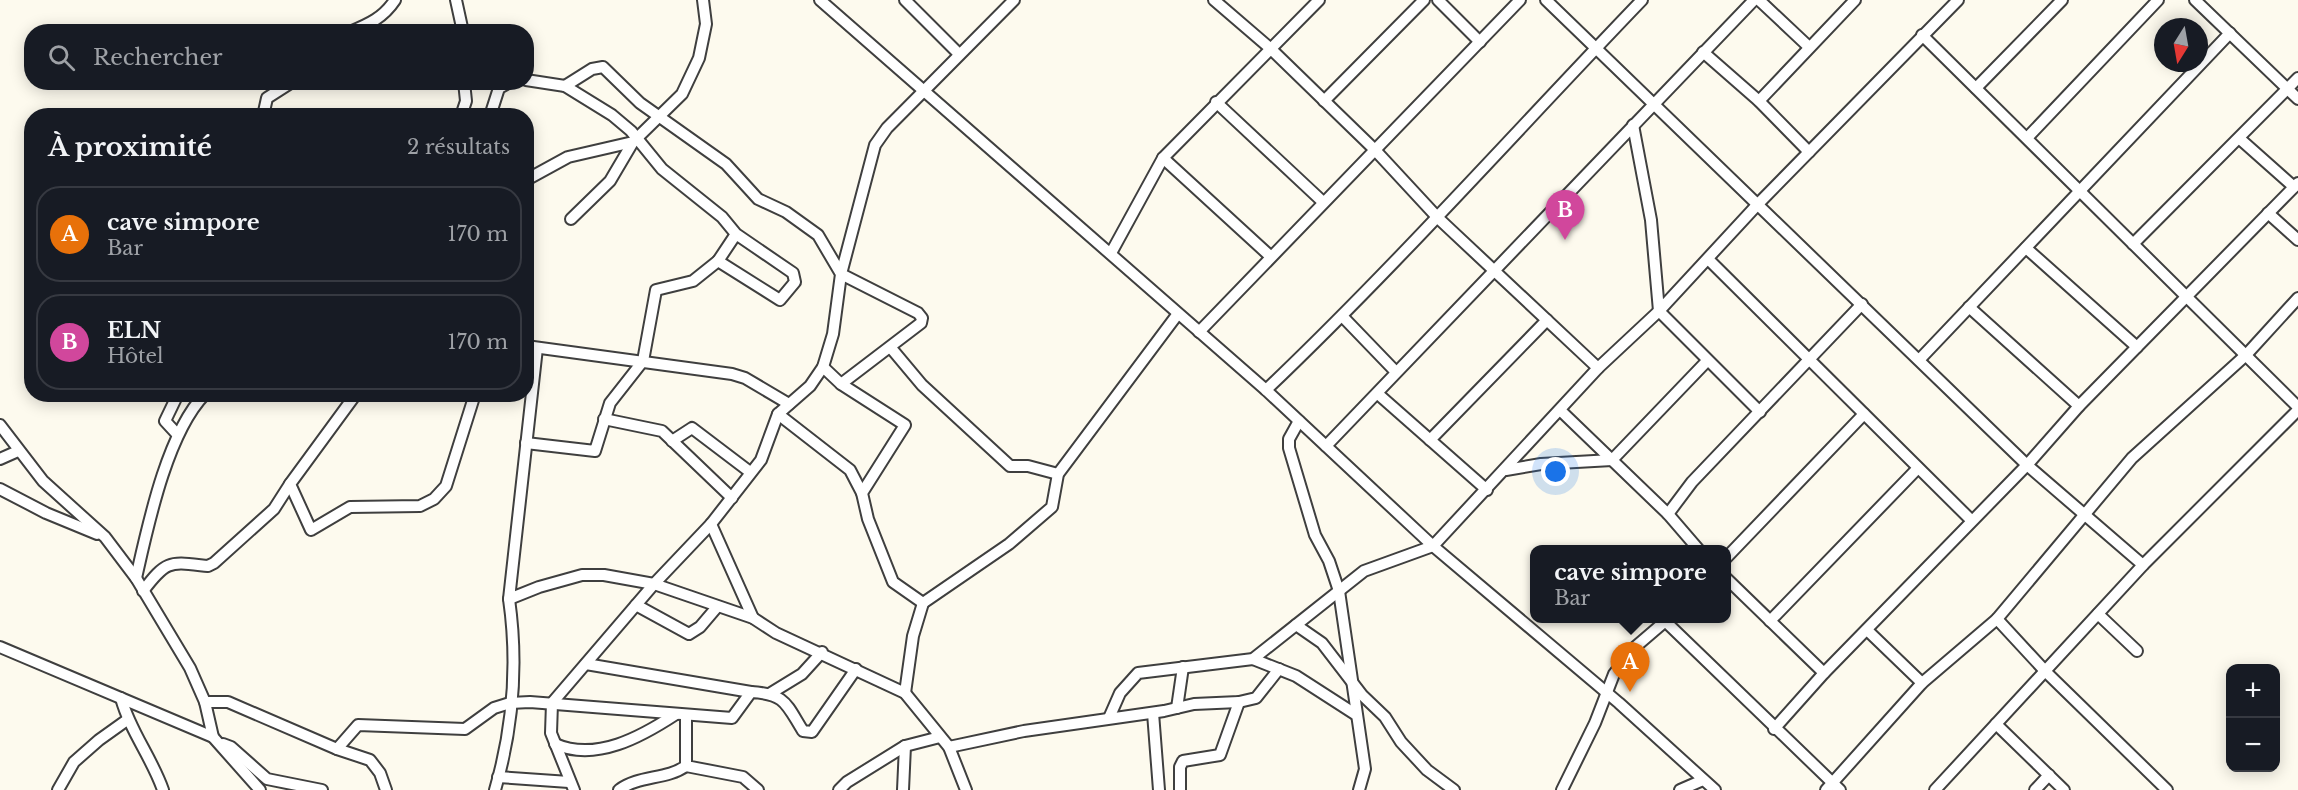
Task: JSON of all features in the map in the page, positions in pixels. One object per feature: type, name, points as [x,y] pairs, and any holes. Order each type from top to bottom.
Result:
[{"type":"street","points":[[370,24],[388,11],[394,0]]},
{"type":"street","points":[[456,0],[461,24]]},
{"type":"street","points":[[571,219],[610,181],[635,140],[682,94],[699,58],[706,24],[703,0]]},
{"type":"street","points":[[820,0],[1111,253],[1177,315],[1266,390],[1433,546],[1606,692],[1715,790]]},
{"type":"street","points":[[906,0],[959,54]]},
{"type":"street","points":[[498,777],[571,786],[549,724],[552,703],[654,584],[711,524],[732,498],[761,460],[778,414],[810,386],[823,367],[833,334],[841,274],[875,145],[887,128],[1014,0]]},
{"type":"street","points":[[1215,0],[1271,49],[1375,150],[1438,218],[1598,368]]},
{"type":"street","points":[[1111,253],[1163,158],[1319,0]]},
{"type":"street","points":[[1324,100],[1424,0]]},
{"type":"street","points":[[1438,0],[1480,42]]},
{"type":"street","points":[[1199,332],[1520,0]]},
{"type":"street","points":[[1546,0],[2026,465],[2143,565]]},
{"type":"street","points":[[1266,390],[1343,317],[1642,0]]},
{"type":"street","points":[[1326,446],[1754,0]]},
{"type":"street","points":[[1759,0],[1809,47]]},
{"type":"street","points":[[1759,101],[1855,0]]},
{"type":"street","points":[[1254,659],[1364,571],[1433,546],[1561,411],[1598,368],[1659,311],[1758,204],[1958,0]]},
{"type":"street","points":[[1976,88],[2062,0]]},
{"type":"street","points":[[2027,138],[2158,0]]},
{"type":"street","points":[[2195,0],[2298,99]]},
{"type":"street","points":[[1920,360],[2230,33]]},
{"type":"street","points":[[1922,35],[2298,409],[2143,565],[1935,790]]},
{"type":"street","points":[[1703,52],[1759,101],[1809,152]]},
{"type":"street","points":[[565,86],[592,69],[603,67],[640,103],[726,164],[758,199],[786,212],[818,236],[841,274],[877,290],[922,318],[919,326],[841,384]]},
{"type":"street","points":[[2133,244],[2240,139],[2298,78]]},
{"type":"street","points":[[534,81],[565,86],[612,115],[662,169],[722,217],[736,234],[793,273],[795,282],[780,300],[718,261]]},
{"type":"street","points":[[265,108],[267,98],[280,90]]},
{"type":"street","points":[[464,108],[466,101],[465,90]]},
{"type":"street","points":[[493,108],[498,90]]},
{"type":"street","points":[[1216,102],[1323,202]]},
{"type":"street","points":[[1633,125],[1651,220],[1659,311],[1760,412]]},
{"type":"street","points":[[1774,729],[1824,673],[2026,465],[2079,406],[2296,185],[2240,139]]},
{"type":"street","points":[[534,176],[568,157],[635,140]]},
{"type":"street","points":[[1163,158],[1270,256]]},
{"type":"street","points":[[2268,213],[2298,240]]},
{"type":"street","points":[[526,443],[593,452],[597,447],[610,403],[643,361],[656,290],[693,281],[718,261],[736,234]]},
{"type":"street","points":[[2026,248],[2138,347]]},
{"type":"street","points":[[1708,259],[1971,520]]},
{"type":"street","points":[[1670,623],[1832,788],[1922,683],[1997,619],[2152,438],[2246,355],[2298,298]]},
{"type":"street","points":[[1668,514],[1692,482],[1862,304]]},
{"type":"street","points":[[1969,307],[2079,406]]},
{"type":"street","points":[[905,693],[913,636],[923,603],[1009,544],[1053,507],[1058,474],[1177,315]]},
{"type":"street","points":[[1343,317],[1396,372]]},
{"type":"street","points":[[1430,440],[1546,320]]},
{"type":"street","points":[[534,347],[717,371],[746,378],[789,404]]},
{"type":"street","points":[[891,348],[922,385],[1010,466],[1028,465],[1058,474]]},
{"type":"street","points":[[1506,470],[1541,464],[1612,460],[1707,361]]},
{"type":"street","points":[[823,367],[841,384],[905,424],[862,493]]},
{"type":"street","points":[[1378,394],[1487,490]]},
{"type":"street","points":[[174,402],[165,421],[177,434]]},
{"type":"street","points":[[136,579],[153,506],[177,434],[199,402]]},
{"type":"street","points":[[143,591],[163,566],[170,563],[208,566],[214,563],[274,509],[350,402]]},
{"type":"street","points":[[290,484],[311,530],[350,507],[420,506],[434,499],[446,486],[472,402]]},
{"type":"street","points":[[495,790],[506,741],[514,682],[514,632],[509,598],[529,402]]},
{"type":"street","points":[[1561,411],[1668,514],[1695,545]]},
{"type":"street","points":[[778,414],[850,470],[862,493],[868,519],[893,582],[923,603]]},
{"type":"street","points":[[1731,553],[1864,414]]},
{"type":"street","points":[[604,419],[662,431],[732,498]]},
{"type":"street","points":[[1299,421],[1289,439],[1291,462],[1315,535],[1329,561],[1339,591],[1365,769],[1359,790]]},
{"type":"street","points":[[0,425],[42,481],[105,537],[136,579],[190,668],[205,702],[215,740],[260,790]]},
{"type":"street","points":[[672,441],[692,428],[750,472]]},
{"type":"street","points":[[0,459],[18,451]]},
{"type":"street","points":[[1770,621],[1918,468]]},
{"type":"street","points":[[0,489],[46,513],[105,537]]},
{"type":"street","points":[[711,524],[753,618]]},
{"type":"street","points":[[509,598],[582,575],[604,575],[654,584],[753,618],[776,633],[822,652],[905,693],[949,747],[966,790]]},
{"type":"street","points":[[1731,583],[1824,673]]},
{"type":"street","points":[[636,605],[689,634],[700,627],[717,607]]},
{"type":"street","points":[[2098,614],[2137,651]]},
{"type":"street","points":[[1997,619],[2046,672],[2167,790]]},
{"type":"street","points":[[1562,790],[1595,723],[1614,674],[1634,648],[1663,623]]},
{"type":"street","points":[[1296,625],[1322,643],[1351,680],[1385,717],[1413,755],[1437,779],[1454,790]]},
{"type":"street","points":[[1867,630],[1922,683]]},
{"type":"street","points":[[0,646],[231,747],[267,779],[322,790]]},
{"type":"street","points":[[771,693],[802,674],[822,652]]},
{"type":"street","points":[[1109,718],[1120,693],[1138,673],[1254,659],[1296,676],[1356,714]]},
{"type":"street","points":[[586,664],[751,692],[771,693],[785,703],[803,731],[812,732],[856,669]]},
{"type":"street","points":[[1177,708],[1183,667]]},
{"type":"street","points":[[949,747],[1024,730],[1154,713],[1208,702],[1239,702],[1256,698],[1279,669]]},
{"type":"street","points":[[337,749],[358,725],[465,729],[494,708],[510,703],[552,703],[732,718],[751,692]]},
{"type":"street","points":[[121,698],[127,720],[158,774],[163,790]]},
{"type":"street","points":[[205,702],[228,702],[337,749],[370,760],[380,773],[386,790]]},
{"type":"street","points":[[1180,790],[1183,761],[1220,755],[1239,702]]},
{"type":"street","points":[[1154,713],[1159,790]]},
{"type":"street","points":[[555,744],[581,752],[604,749],[681,715]]},
{"type":"street","points":[[681,715],[686,766]]},
{"type":"street","points":[[58,790],[74,762],[127,720]]},
{"type":"street","points":[[1996,724],[2064,790]]},
{"type":"street","points":[[839,790],[847,782],[905,746],[940,737]]},
{"type":"street","points":[[903,790],[905,746]]},
{"type":"street","points":[[619,790],[648,778],[672,774],[686,766],[743,777],[758,790]]},
{"type":"street","points":[[2035,790],[2049,775]]},
{"type":"street","points":[[1680,790],[1703,780]]},
{"type":"place","name":"ELN","points":[[1565,240]]},
{"type":"place","name":"cave simpore","points":[[1630,692]]}]
